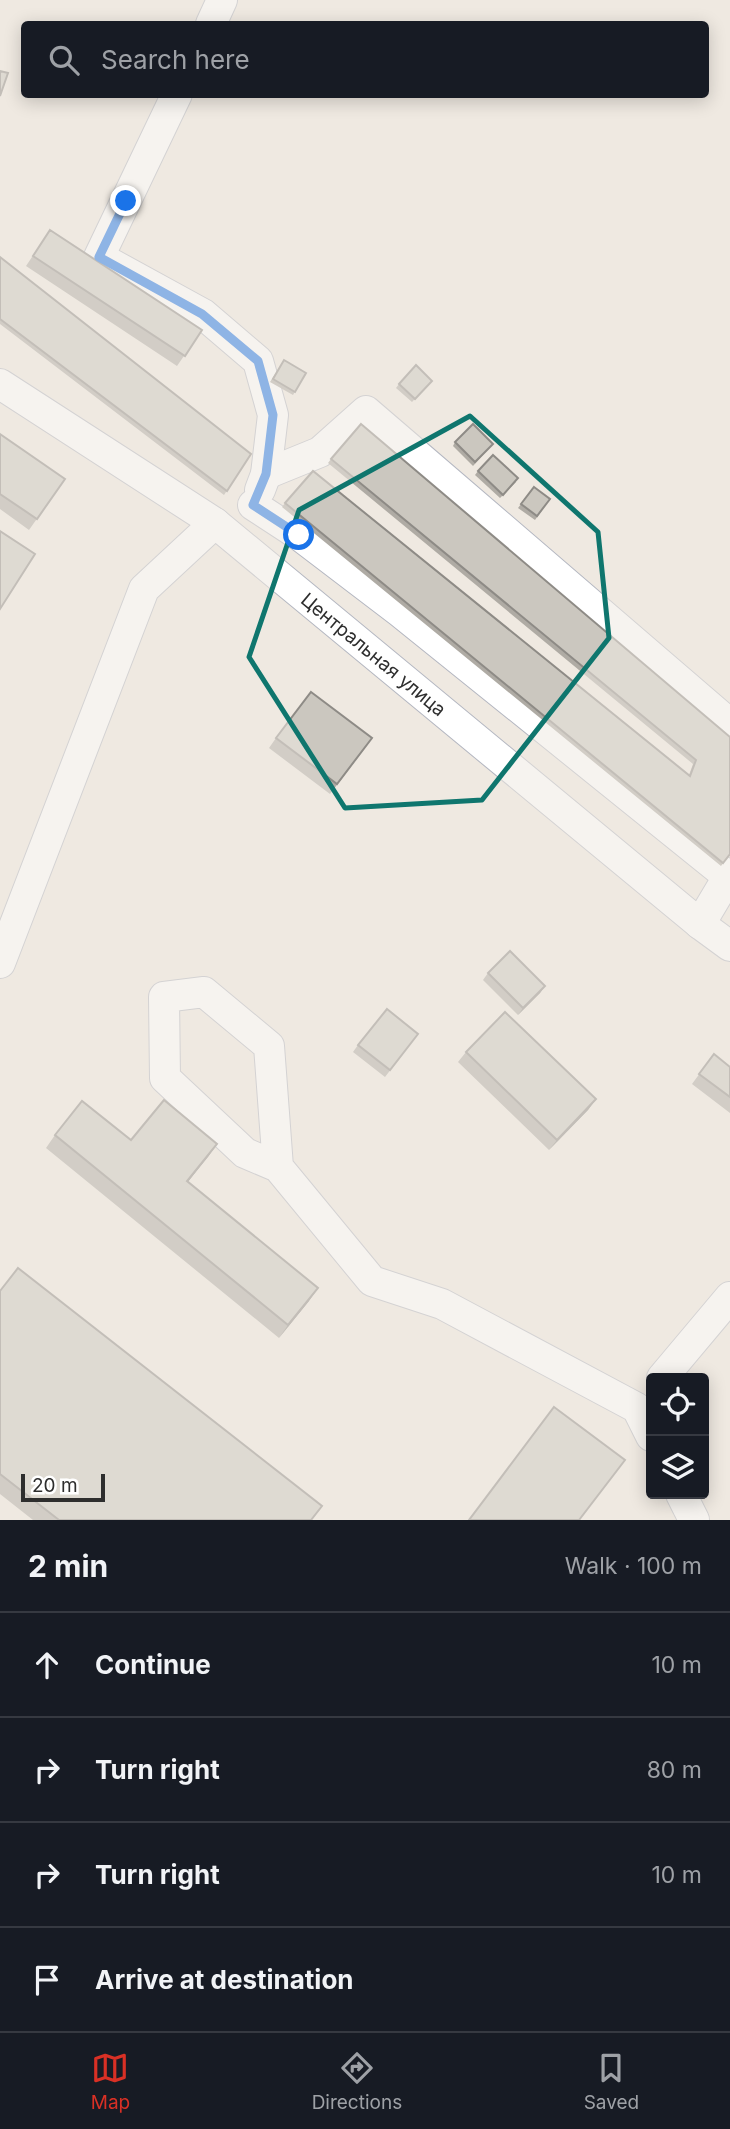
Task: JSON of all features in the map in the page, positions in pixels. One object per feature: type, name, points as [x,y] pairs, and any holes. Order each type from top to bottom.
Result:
[{"type":"street","points":[[212,21],[222,0]]},
{"type":"street","points":[[0,963],[144,589],[253,505],[266,474],[273,415],[258,361],[202,314],[99,257],[175,98]]},
{"type":"street","name":"Центральная улица","points":[[0,384],[222,531],[730,946]]},
{"type":"street","points":[[266,474],[320,452],[366,411],[730,724]]},
{"type":"street","points":[[253,505],[299,535],[400,612],[729,877],[700,924]]},
{"type":"street","points":[[278,1167],[269,1046],[204,992],[164,997],[165,1078],[244,1153],[278,1167],[372,1282],[442,1304],[644,1400]]},
{"type":"street","points":[[666,1373],[730,1297]]},
{"type":"street","points":[[684,1499],[694,1520]]},
{"type":"highlighted area","points":[[470,416],[598,532],[609,638],[482,800],[345,808],[249,657],[299,510]]},
{"type":"building","points":[[0,71],[8,73],[0,96]]},
{"type":"building","points":[[50,230],[202,330],[185,356],[33,256]]},
{"type":"building","points":[[0,257],[251,454],[227,491],[0,319]]},
{"type":"building","points":[[284,360],[306,373],[295,392],[273,379]]},
{"type":"building","points":[[416,365],[432,381],[415,399],[399,384]]},
{"type":"building","points":[[361,424],[730,737],[730,854],[723,863],[285,503],[313,471],[690,776],[696,760],[331,459]]},
{"type":"building","points":[[473,424],[493,444],[475,462],[455,442]]},
{"type":"building","points":[[0,434],[65,479],[37,519],[0,494]]},
{"type":"building","points":[[493,455],[518,478],[503,495],[478,471]]},
{"type":"building","points":[[534,487],[550,499],[537,516],[521,504]]},
{"type":"building","points":[[0,531],[35,554],[0,609]]},
{"type":"building","points":[[311,692],[372,738],[337,784],[276,738]]},
{"type":"building","points":[[510,951],[545,986],[523,1008],[488,973]]},
{"type":"building","points":[[387,1009],[418,1034],[390,1070],[358,1045]]},
{"type":"building","points":[[505,1012],[596,1099],[557,1140],[466,1052]]},
{"type":"building","points":[[714,1054],[730,1067],[730,1097],[699,1074]]},
{"type":"building","points":[[164,1100],[217,1144],[187,1181],[318,1288],[288,1325],[55,1135],[82,1101],[131,1140]]},
{"type":"building","points":[[18,1268],[322,1506],[311,1520],[59,1520],[0,1474],[0,1291]]},
{"type":"building","points":[[554,1407],[625,1460],[579,1520],[469,1520]]},
{"type":"route","points":[[126,201],[99,257],[202,314],[258,361],[273,415],[266,474],[253,505],[299,535]]}]
